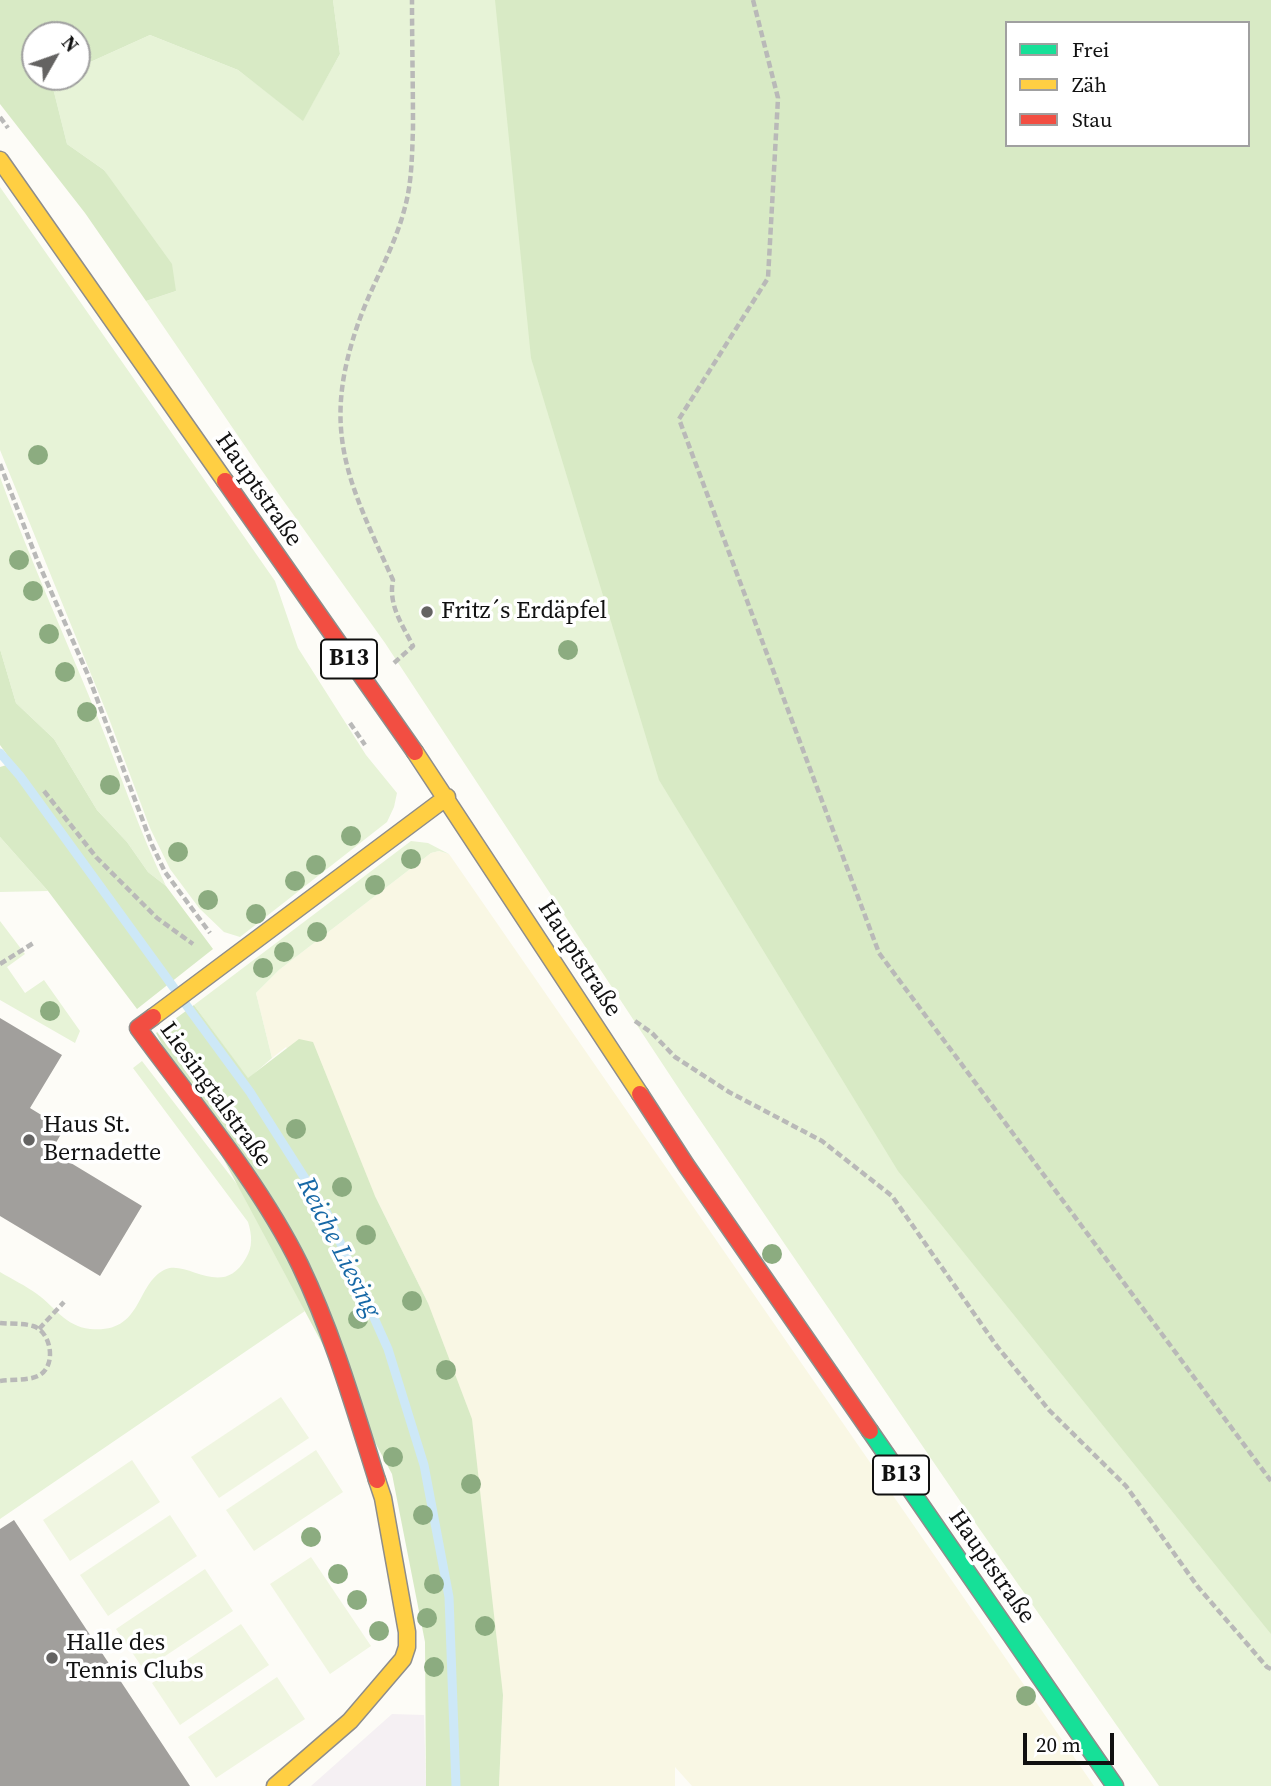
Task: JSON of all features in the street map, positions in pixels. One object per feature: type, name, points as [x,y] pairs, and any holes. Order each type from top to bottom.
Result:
[{"type":"main road","name":"Hauptstraße","points":[[0,160],[447,797],[686,1165],[1115,1786]]},
{"type":"main road","name":"Liesingtalstraße","points":[[275,1786],[350,1721],[403,1659],[407,1647],[407,1632],[383,1498],[336,1348],[299,1263],[257,1191],[138,1028],[447,797]]},
{"type":"path","points":[[412,0],[412,162],[406,205],[394,242],[359,321],[343,380],[339,416],[344,460],[357,502],[393,580],[390,592],[393,606],[413,646]]},
{"type":"path","points":[[752,0],[778,99],[768,278],[678,419],[879,953],[1271,1480]]},
{"type":"path","points":[[0,464],[38,562],[88,675],[152,845],[165,872],[224,963]]},
{"type":"path","points":[[349,722],[371,752]]},
{"type":"path","points":[[44,791],[96,857],[157,918],[224,963]]},
{"type":"path","points":[[0,964],[35,942]]},
{"type":"path","points":[[624,1017],[652,1033],[675,1057],[729,1092],[822,1142],[892,1196],[996,1345],[1049,1410],[1126,1486],[1198,1587],[1271,1669]]},
{"type":"path","points":[[39,1329],[64,1302]]},
{"type":"path","points":[[0,1323],[33,1325],[39,1329],[49,1346],[50,1356],[43,1373],[32,1378],[0,1381]]},
{"type":"shaded area","points":[[439,851],[449,854],[1094,1786],[692,1786],[675,1767],[675,1786],[499,1786],[503,1695],[428,1303],[375,1196],[286,1047],[272,1058],[256,993],[279,970],[431,853]]},
{"type":"shaded area","points":[[392,1714],[424,1715],[426,1786],[311,1786]]},
{"type":"green space","points":[[0,0],[333,0],[340,54],[303,121],[238,70],[150,35],[91,62],[91,21],[21,21],[21,91],[54,91],[67,144],[104,170],[172,264],[176,291],[146,301],[85,213],[0,104]]},
{"type":"green space","points":[[333,0],[498,0],[1271,1633],[1271,1786],[1159,1786],[960,1501],[683,1095],[385,643],[260,468],[146,301],[176,291],[104,170],[67,144],[54,91],[91,91],[91,62],[150,35],[238,70],[303,120],[340,54]]},
{"type":"green space","points":[[495,0],[1271,0],[1271,1634],[898,1171],[659,780],[531,358]]},
{"type":"green space","points":[[0,187],[275,581],[298,648],[366,755],[397,793],[387,822],[240,937],[224,932],[199,908],[170,869],[150,828],[108,716],[0,450]]},
{"type":"green space","points":[[0,477],[139,826],[166,886],[148,872],[127,842],[97,810],[54,739],[16,703],[0,649]]},
{"type":"green space","points":[[0,649],[16,703],[54,739],[97,810],[127,842],[148,872],[166,886],[213,949],[137,1009],[48,891],[0,837],[0,767],[13,763],[0,745]]},
{"type":"green space","points":[[0,837],[48,891],[0,892]]},
{"type":"green space","points":[[411,841],[428,843],[449,854],[439,851],[431,853],[279,970],[256,993],[272,1058],[248,1079],[194,1005]]},
{"type":"green space","points":[[0,921],[25,954],[7,967],[25,993],[44,980],[80,1031],[75,1043],[0,1000]]},
{"type":"green space","points":[[194,1005],[248,1078],[299,1039],[313,1042],[375,1196],[428,1303],[472,1419],[503,1695],[499,1786],[426,1786],[425,1642],[392,1474],[156,1033]]},
{"type":"green space","points":[[142,1061],[256,1209],[305,1311],[0,1519],[0,1272],[37,1294],[74,1324],[90,1329],[107,1329],[120,1324],[129,1316],[148,1286],[164,1270],[183,1269],[216,1278],[226,1276],[237,1270],[250,1250],[248,1222],[133,1068]]},
{"type":"green space","points":[[281,1397],[309,1438],[219,1498],[191,1457]]},
{"type":"green space","points":[[316,1450],[343,1492],[254,1551],[226,1510]]},
{"type":"green space","points":[[132,1460],[160,1502],[70,1561],[43,1520]]},
{"type":"green space","points":[[170,1515],[197,1556],[108,1616],[80,1575]]},
{"type":"green space","points":[[311,1557],[371,1646],[330,1674],[270,1584]]},
{"type":"green space","points":[[205,1569],[233,1611],[144,1670],[116,1629]]},
{"type":"green space","points":[[241,1624],[269,1665],[180,1725],[152,1683]]},
{"type":"green space","points":[[277,1677],[305,1719],[216,1778],[188,1737]]},
{"type":"building","name":"Haus St. Bernadette","points":[[0,1018],[62,1055],[30,1108],[64,1129],[51,1151],[142,1206],[100,1276],[0,1216]]},
{"type":"building","name":"Halle des Tennis Clubs","points":[[14,1520],[190,1786],[0,1786],[0,1529]]},
{"type":"waterway","name":"Reiche Liesing","points":[[0,753],[20,776],[174,988]]},
{"type":"waterway","name":"Reiche Liesing","points":[[184,1002],[250,1092],[327,1213],[388,1349],[424,1465],[449,1597],[456,1786]]},
{"type":"traffic: fast","points":[[870,1431],[1115,1786]]},
{"type":"traffic: slow","points":[[0,160],[225,481]]},
{"type":"traffic: slow","points":[[415,752],[640,1094]]},
{"type":"traffic: slow","points":[[153,1017],[447,797]]},
{"type":"traffic: slow","points":[[275,1786],[350,1721],[403,1659],[407,1647],[407,1632],[383,1498],[377,1480]]},
{"type":"traffic: jam","points":[[225,481],[415,752]]},
{"type":"traffic: jam","points":[[153,1017],[138,1028],[245,1173],[284,1234],[300,1265],[333,1344],[377,1480]]},
{"type":"traffic: jam","points":[[640,1094],[870,1431]]},
{"type":"place","name":"Fritz´s Erdäpfel","points":[[427,612]]},
{"type":"place","name":"Haus St. Bernadette","points":[[29,1140]]},
{"type":"place","name":"Halle des Tennis Clubs","points":[[52,1658]]}]
